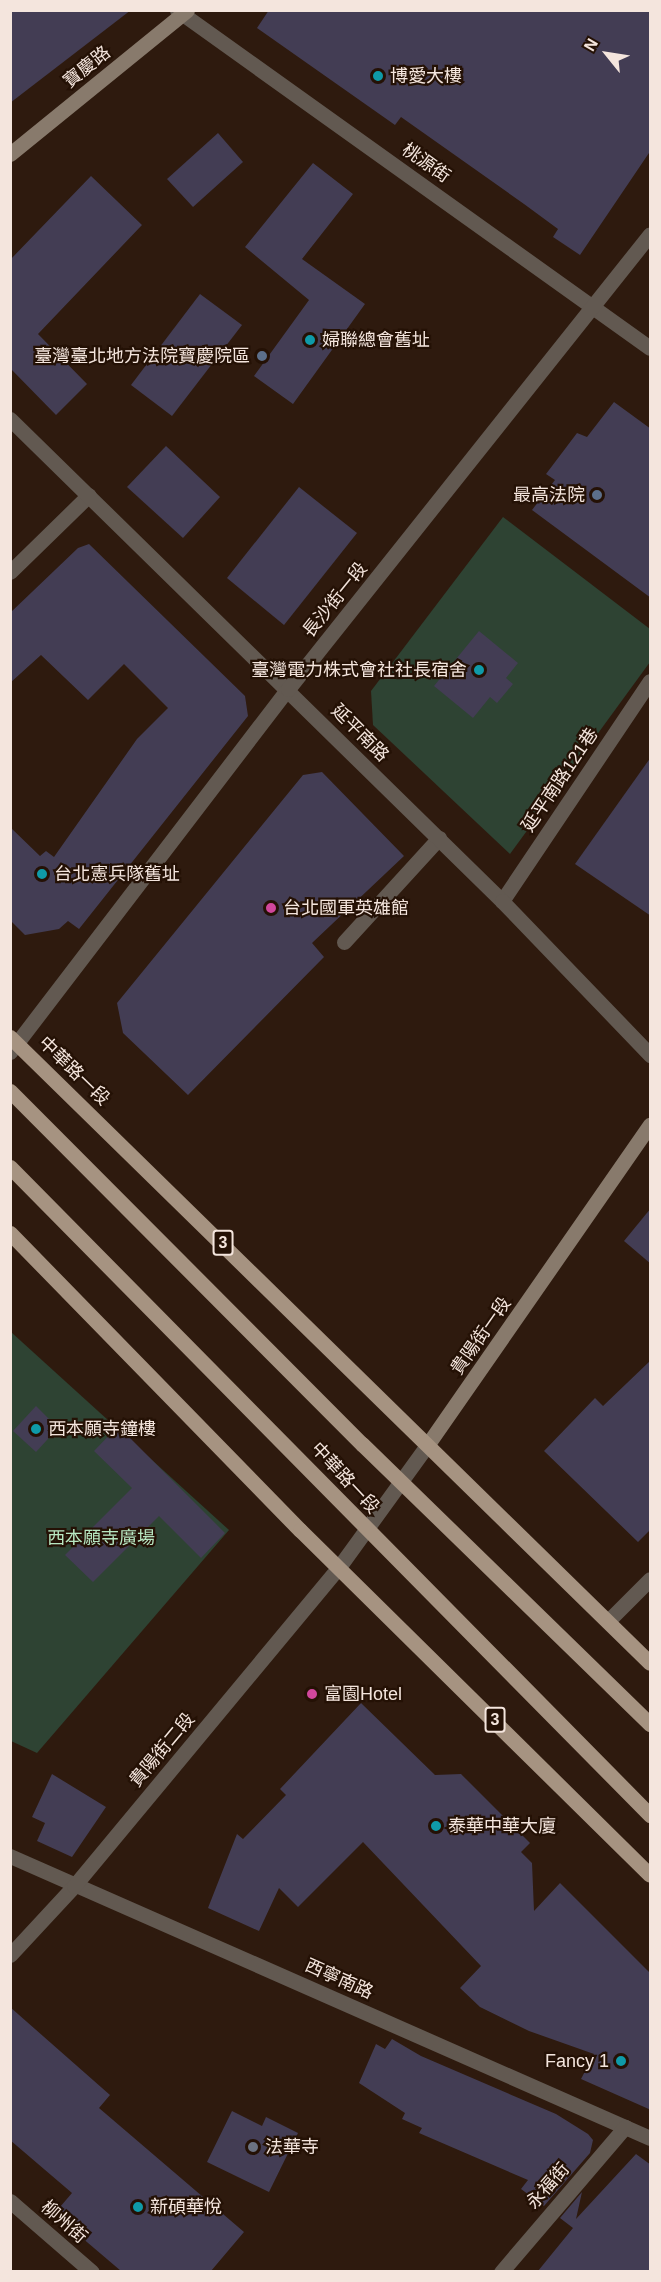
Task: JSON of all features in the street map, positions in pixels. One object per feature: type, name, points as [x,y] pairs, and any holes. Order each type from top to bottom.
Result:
[{"type":"main road","name":"中華路一段","points":[[13,1044],[428,1444],[651,1664]]},
{"type":"main road","name":"中華路一段","points":[[10,1091],[651,1724]]},
{"type":"main road","name":"中華路一段","points":[[10,1167],[651,1815]]},
{"type":"main road","name":"3","points":[[10,1233],[339,1567],[651,1875]]},
{"type":"street","name":"寶慶路","points":[[10,154],[182,12]]},
{"type":"street","name":"桃源街","points":[[182,12],[651,348]]},
{"type":"street","name":"長沙街一段","points":[[13,1044],[288,690],[651,234]]},
{"type":"street","name":"延平南路","points":[[10,419],[439,838],[651,1055]]},
{"type":"street","points":[[10,572],[89,495]]},
{"type":"street","name":"延平南路121巷","points":[[502,901],[651,681]]},
{"type":"street","points":[[344,942],[439,838]]},
{"type":"street","name":"貴陽街一段","points":[[339,1567],[428,1444],[651,1124]]},
{"type":"street","name":"貴陽街二段","points":[[10,1956],[74,1886],[339,1567]]},
{"type":"street","points":[[608,1621],[651,1579]]},
{"type":"street","name":"西寧南路","points":[[10,1856],[651,2138]]},
{"type":"street","name":"永福街","points":[[501,2271],[625,2127]]},
{"type":"street","name":"柳州街","points":[[10,2201],[92,2271]]},
{"type":"green space","points":[[503,517],[650,629],[650,662],[510,854],[373,725],[371,691]]},
{"type":"green space","name":"西本願寺廣場","points":[[11,1332],[229,1530],[37,1753],[11,1741]]},
{"type":"building","points":[[10,10],[131,10],[10,103]]},
{"type":"building","points":[[269,10],[651,10],[651,150],[580,255],[553,237],[558,229],[401,117],[395,125],[257,28]]},
{"type":"building","points":[[218,133],[243,162],[193,207],[167,179]]},
{"type":"building","points":[[313,163],[353,194],[302,259],[365,304],[293,404],[254,376],[309,300],[245,247]]},
{"type":"building","points":[[91,176],[142,225],[38,334],[87,384],[56,415],[10,368],[10,260]]},
{"type":"building","points":[[200,294],[242,325],[172,416],[131,385]]},
{"type":"building","name":"最高法院","points":[[614,402],[651,429],[651,598],[532,510],[555,480],[546,474],[577,433],[587,437]]},
{"type":"building","points":[[166,446],[220,497],[183,538],[127,487]]},
{"type":"building","points":[[299,487],[357,533],[284,625],[227,578]]},
{"type":"building","points":[[89,544],[245,696],[248,716],[79,929],[68,921],[59,929],[25,935],[10,920],[10,827],[40,856],[46,851],[54,857],[137,739],[168,708],[124,664],[88,700],[41,655],[10,683],[10,613],[78,548]]},
{"type":"building","name":"臺灣電力株式會社社長宿舍","points":[[479,631],[518,663],[506,678],[513,684],[497,703],[490,697],[473,718],[434,686]]},
{"type":"building","points":[[651,757],[651,916],[575,864]]},
{"type":"building","name":"台北國軍英雄館","points":[[322,772],[404,856],[312,943],[324,957],[188,1095],[123,1033],[117,1003],[303,775]]},
{"type":"building","points":[[651,1208],[651,1264],[624,1241]]},
{"type":"building","points":[[651,1360],[651,1529],[638,1542],[544,1451],[595,1398],[603,1406]]},
{"type":"building","name":"西本願寺鐘樓","points":[[36,1406],[58,1428],[36,1452],[13,1431]]},
{"type":"building","points":[[118,1426],[225,1533],[201,1558],[159,1516],[93,1582],[65,1555],[132,1488],[94,1451]]},
{"type":"building","points":[[361,1703],[435,1775],[461,1774],[530,1843],[521,1852],[532,1863],[534,1911],[560,1883],[651,1974],[651,2110],[581,2079],[594,2054],[529,2031],[480,2007],[460,1988],[481,1966],[363,1842],[298,1907],[279,1888],[259,1931],[208,1908],[237,1834],[243,1839],[286,1795],[280,1789]]},
{"type":"building","points":[[52,1774],[106,1807],[72,1857],[37,1841],[45,1823],[32,1817]]},
{"type":"building","points":[[10,2007],[110,2095],[99,2108],[244,2232],[211,2271],[121,2271],[54,2214],[72,2193],[10,2140]]},
{"type":"building","points":[[392,2039],[421,2056],[556,2114],[588,2134],[593,2140],[590,2153],[544,2206],[521,2189],[528,2180],[419,2133],[422,2128],[402,2119],[405,2113],[359,2083],[376,2044],[385,2049]]},
{"type":"building","name":"法華寺","points":[[232,2111],[262,2126],[266,2117],[298,2133],[269,2192],[207,2162]]},
{"type":"building","points":[[636,2154],[651,2165],[651,2271],[538,2271],[573,2228],[560,2218],[582,2192],[576,2219]]},
{"type":"place","name":"博愛大樓","points":[[378,76]]},
{"type":"place","name":"婦聯總會舊址","points":[[310,340]]},
{"type":"place","name":"臺灣臺北地方法院寶慶院區","points":[[262,356]]},
{"type":"place","name":"最高法院","points":[[597,495]]},
{"type":"place","name":"臺灣電力株式會社社長宿舍","points":[[479,670]]},
{"type":"place","name":"台北憲兵隊舊址","points":[[42,874]]},
{"type":"place","name":"台北國軍英雄館","points":[[271,908]]},
{"type":"place","name":"西本願寺鐘樓","points":[[36,1429]]},
{"type":"place","name":"富園Hotel","points":[[312,1694]]},
{"type":"place","name":"泰華中華大廈","points":[[436,1826]]},
{"type":"place","name":"Fancy 1","points":[[621,2061]]},
{"type":"place","name":"法華寺","points":[[253,2147]]},
{"type":"place","name":"新碩華悅","points":[[138,2207]]}]
